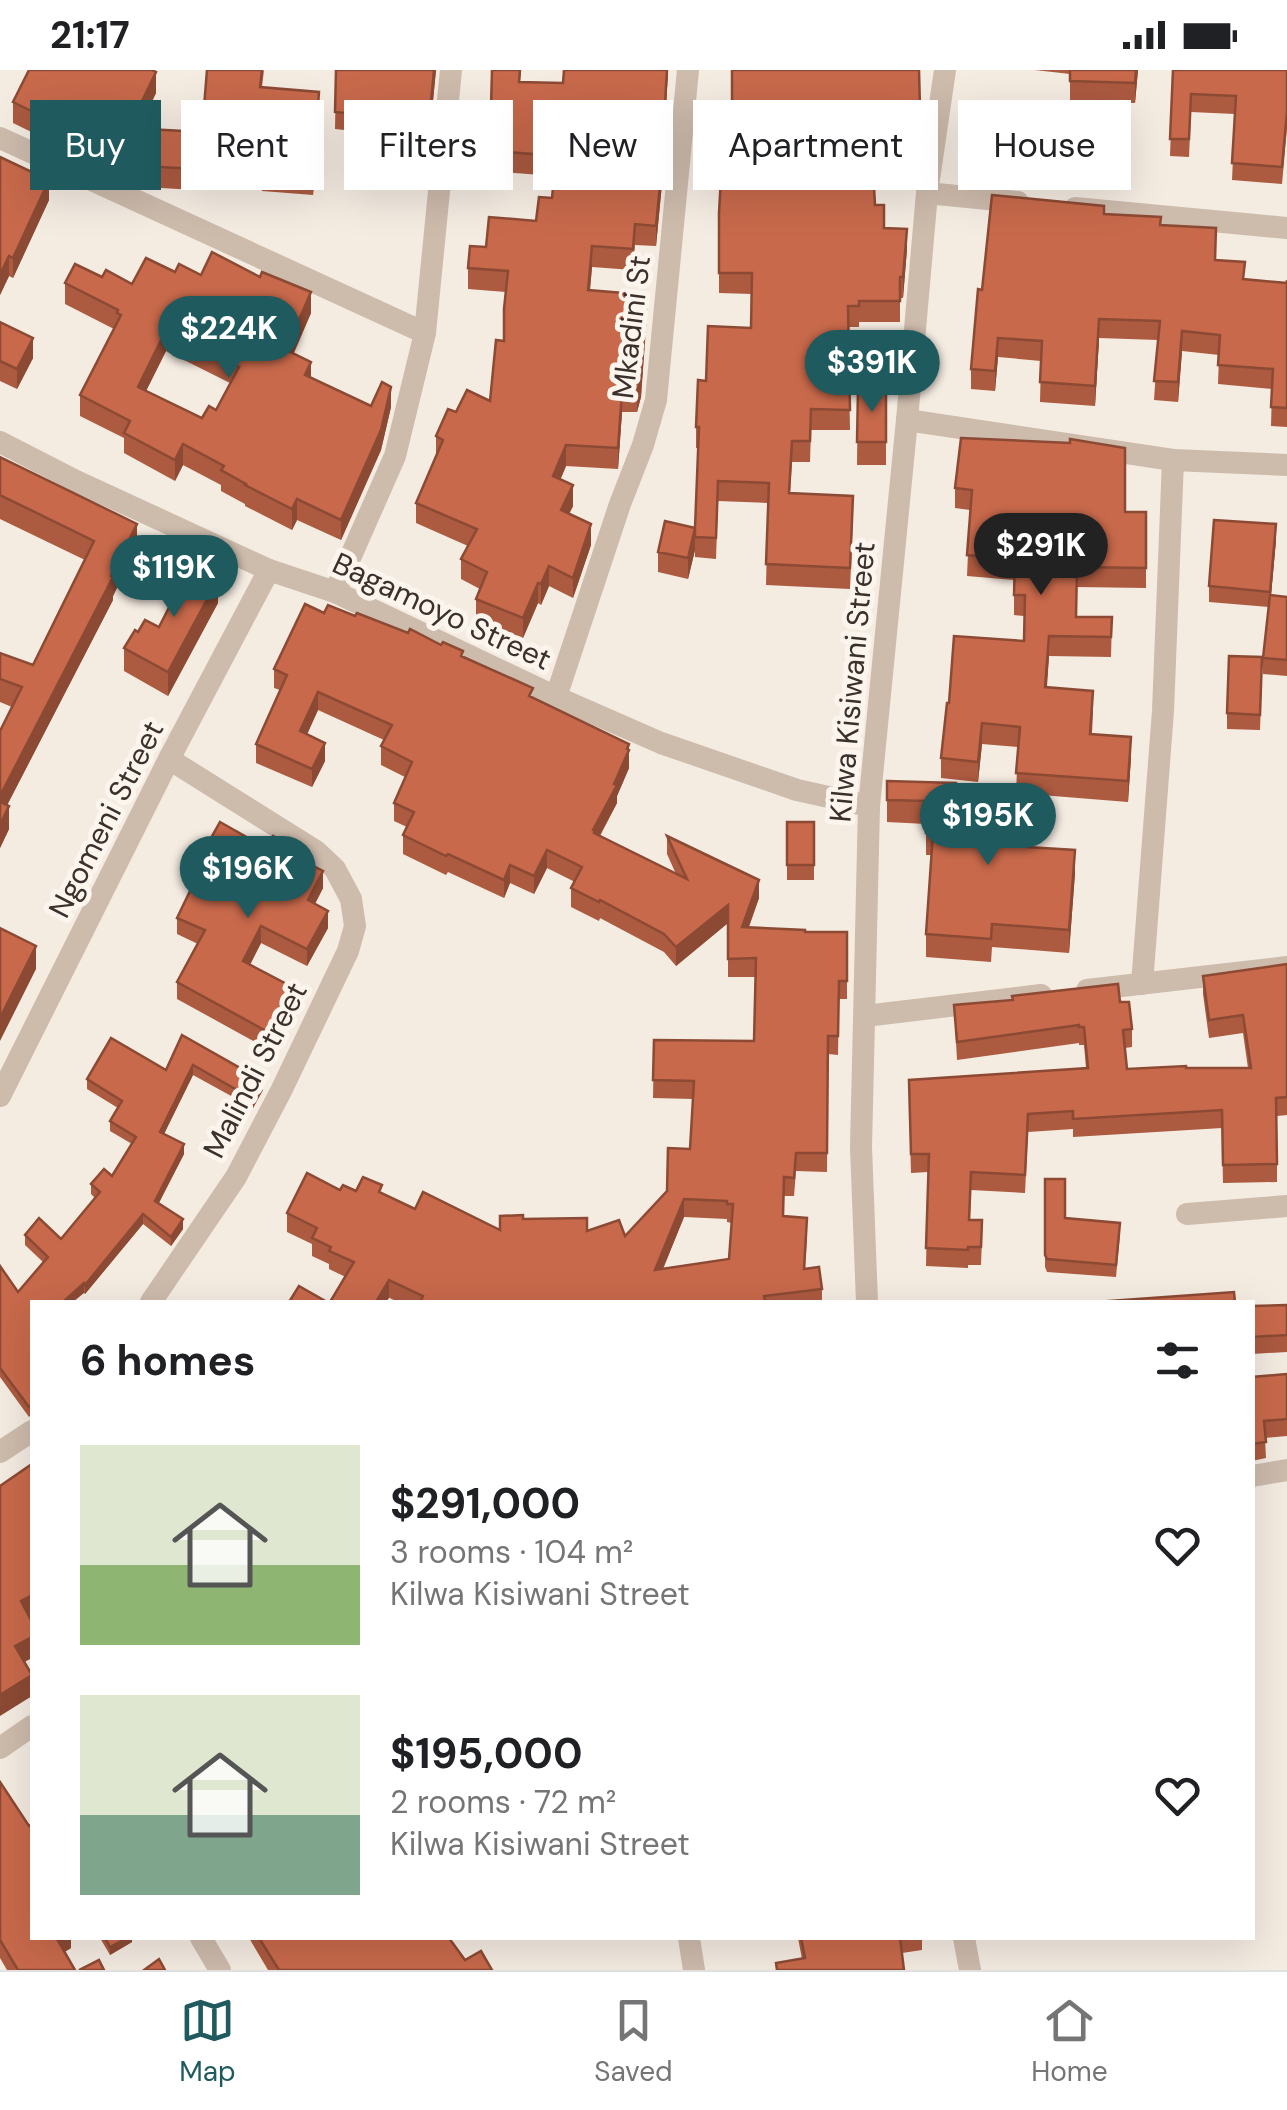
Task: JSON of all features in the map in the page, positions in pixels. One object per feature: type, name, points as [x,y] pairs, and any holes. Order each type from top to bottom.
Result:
[{"type":"street","points":[[335,592],[395,456],[425,333],[451,70]]},
{"type":"street","name":"Mkadini St","points":[[556,697],[656,400],[688,70]]},
{"type":"street","name":"Kilwa Kisiwani Street","points":[[867,1300],[861,1147],[869,806],[927,194],[945,70]]},
{"type":"street","points":[[0,138],[425,333]]},
{"type":"street","points":[[927,194],[1287,228]]},
{"type":"street","points":[[907,420],[1173,460],[1287,464]]},
{"type":"street","name":"Bagamoyo Street","points":[[0,442],[269,570],[335,592],[662,743],[797,790],[869,806]]},
{"type":"street","points":[[1142,984],[1163,711],[1173,460]]},
{"type":"street","name":"Ngomeni Street","points":[[0,1096],[269,570]]},
{"type":"street","name":"Malindi Street","points":[[152,1300],[236,1177],[282,1091],[348,951],[355,926],[351,899],[335,869],[316,851],[169,759]]},
{"type":"street","points":[[866,1016],[1287,967]]},
{"type":"street","points":[[1187,1214],[1287,1206]]},
{"type":"street","points":[[0,1452],[29,1441]]},
{"type":"street","points":[[1255,1475],[1287,1470]]},
{"type":"street","points":[[0,1748],[30,1727]]},
{"type":"street","points":[[202,1940],[220,1970]]},
{"type":"street","points":[[689,1940],[694,1970]]},
{"type":"street","points":[[964,1940],[970,1970]]},
{"type":"building","points":[[29,70],[156,72],[142,100],[30,100],[30,110],[13,102]]},
{"type":"building","points":[[207,70],[262,70],[260,87],[319,92],[318,100],[205,100]]},
{"type":"building","points":[[336,70],[434,70],[431,100],[344,100],[344,113],[335,112]]},
{"type":"building","points":[[492,70],[520,70],[519,82],[563,83],[564,70],[667,70],[665,100],[533,100],[533,154],[513,152],[513,100],[491,100]]},
{"type":"building","points":[[732,70],[919,70],[920,100],[732,100]]},
{"type":"building","points":[[1070,70],[1136,70],[1135,83],[1070,81]]},
{"type":"building","points":[[1173,70],[1287,70],[1282,167],[1232,163],[1236,96],[1191,94],[1189,139],[1170,139]]},
{"type":"building","points":[[161,130],[181,131],[181,168],[161,167]]},
{"type":"building","points":[[0,157],[30,171],[30,190],[44,190],[13,258],[9,256],[0,275]]},
{"type":"building","points":[[553,190],[659,190],[656,226],[635,224],[633,249],[592,246],[588,290],[647,295],[641,377],[637,392],[622,391],[618,448],[566,445],[553,476],[573,485],[561,510],[591,524],[573,578],[549,566],[523,618],[476,599],[487,572],[461,559],[477,529],[416,503],[443,440],[436,436],[448,409],[456,412],[467,390],[490,401],[496,340],[504,341],[508,271],[468,268],[470,246],[486,247],[489,217],[536,221],[539,197],[552,198]]},
{"type":"building","points":[[720,190],[874,190],[875,205],[884,205],[884,228],[907,229],[900,301],[859,301],[859,306],[848,306],[850,410],[811,409],[810,441],[792,441],[789,493],[853,496],[850,568],[766,564],[769,483],[718,481],[716,538],[695,537],[698,380],[706,381],[708,326],[751,328],[752,273],[719,273]]},
{"type":"building","points":[[992,195],[1104,206],[1104,214],[1161,217],[1160,225],[1216,228],[1215,260],[1245,262],[1243,279],[1287,283],[1287,408],[1271,407],[1273,369],[1218,365],[1220,335],[1182,331],[1178,382],[1154,381],[1160,321],[1099,319],[1095,386],[1040,382],[1042,341],[998,338],[995,371],[971,369]]},
{"type":"building","points":[[212,252],[260,277],[262,272],[311,292],[286,350],[311,362],[305,375],[371,406],[382,382],[391,387],[381,430],[341,520],[297,499],[292,509],[245,485],[221,470],[224,466],[183,444],[175,460],[124,433],[130,421],[80,395],[121,315],[65,283],[75,264],[102,277],[106,270],[132,284],[146,258],[175,272],[179,264],[201,275]],"holes":[[[166,330],[239,367],[216,410],[209,406],[202,418],[138,387]]]},
{"type":"building","points":[[0,322],[33,338],[17,369],[0,361]]},
{"type":"building","points":[[858,388],[886,389],[886,442],[857,442]]},
{"type":"building","points":[[961,438],[1070,443],[1070,439],[1125,448],[1125,512],[1146,512],[1146,568],[1077,567],[1076,617],[1112,617],[1111,637],[1049,636],[1045,687],[1093,691],[1090,734],[1131,737],[1128,781],[1016,773],[1020,727],[982,723],[978,762],[941,758],[954,636],[1024,641],[1025,595],[1014,595],[1015,559],[967,555],[972,490],[955,488]]},
{"type":"building","points":[[0,457],[137,524],[0,796],[0,731],[22,687],[0,679],[0,653],[33,665],[94,541],[0,495]]},
{"type":"building","points":[[1214,520],[1276,524],[1270,592],[1209,586]]},
{"type":"building","points":[[665,521],[695,528],[688,558],[658,552]]},
{"type":"building","points":[[183,561],[218,579],[168,672],[124,648],[145,620],[159,627],[182,582],[174,578]]},
{"type":"building","points":[[1270,595],[1287,597],[1287,660],[1263,658]]},
{"type":"building","points":[[305,604],[324,613],[328,605],[355,616],[357,613],[463,651],[461,656],[533,688],[529,696],[629,744],[614,784],[617,785],[594,833],[687,879],[667,836],[759,880],[742,927],[847,932],[847,981],[839,981],[838,1036],[828,1036],[827,1153],[796,1153],[794,1178],[784,1177],[783,1216],[807,1218],[804,1269],[819,1267],[822,1289],[764,1296],[765,1300],[421,1300],[423,1296],[389,1280],[377,1300],[331,1300],[354,1262],[329,1251],[331,1247],[312,1238],[317,1228],[287,1213],[307,1173],[340,1190],[343,1185],[356,1191],[363,1177],[382,1185],[379,1192],[415,1209],[423,1192],[500,1230],[500,1216],[587,1218],[587,1231],[619,1220],[625,1236],[667,1191],[668,1148],[690,1149],[694,1081],[653,1080],[654,1040],[754,1041],[756,958],[728,959],[728,905],[676,947],[664,934],[571,888],[582,867],[547,850],[534,876],[510,865],[504,880],[403,835],[414,812],[394,803],[412,762],[381,746],[392,725],[318,692],[300,731],[325,743],[312,769],[256,744],[287,675],[274,669]],"holes":[[[684,1199],[733,1204],[729,1259],[655,1270]]]},
{"type":"building","points":[[1229,656],[1262,657],[1260,715],[1227,713]]},
{"type":"building","points":[[887,781],[956,783],[955,816],[1000,817],[1000,802],[1029,803],[1027,847],[1075,850],[1069,930],[992,924],[991,939],[926,934],[933,833],[926,833],[927,801],[887,800]]},
{"type":"building","points":[[0,802],[9,806],[0,825]]},
{"type":"building","points":[[220,822],[266,848],[273,836],[304,853],[300,859],[323,871],[308,900],[328,911],[307,949],[261,926],[243,961],[300,991],[290,1013],[281,1009],[268,1032],[177,982],[205,930],[177,918],[202,866],[197,863]]},
{"type":"building","points":[[787,822],[814,822],[814,865],[787,865]]},
{"type":"building","points":[[0,928],[36,946],[0,1018]]},
{"type":"building","points":[[1287,964],[1287,1097],[1276,1098],[1277,1164],[1223,1165],[1222,1110],[1073,1119],[1073,1111],[1028,1114],[1025,1175],[971,1172],[969,1220],[982,1220],[981,1247],[926,1248],[929,1154],[911,1154],[909,1080],[1088,1068],[1084,1027],[957,1042],[954,1005],[1118,984],[1120,1002],[1129,1002],[1132,1029],[1123,1030],[1127,1069],[1251,1068],[1243,1015],[1209,1020],[1203,976]]},
{"type":"building","points":[[182,1035],[263,1081],[253,1099],[193,1065],[160,1132],[184,1144],[155,1201],[183,1219],[171,1237],[143,1214],[85,1285],[65,1300],[30,1300],[29,1407],[0,1368],[0,1266],[18,1292],[48,1257],[25,1235],[39,1218],[61,1239],[100,1192],[91,1184],[104,1169],[112,1176],[136,1137],[110,1121],[122,1101],[87,1079],[111,1038],[166,1070]]},
{"type":"building","points":[[1045,1179],[1065,1179],[1065,1218],[1120,1223],[1116,1265],[1047,1259]]},
{"type":"building","points":[[299,1286],[324,1300],[290,1300]]},
{"type":"building","points":[[1234,1292],[1235,1300],[1123,1300]]},
{"type":"building","points":[[1287,1305],[1287,1335],[1255,1337],[1255,1306]]},
{"type":"building","points":[[1287,1374],[1287,1419],[1264,1421],[1266,1442],[1255,1444],[1255,1377]]},
{"type":"building","points":[[30,1465],[30,1596],[21,1601],[30,1618],[30,1638],[15,1646],[30,1676],[0,1695],[0,1486]]},
{"type":"building","points":[[0,1782],[30,1825],[30,1940],[58,1940],[75,1970],[18,1970],[0,1940]]},
{"type":"building","points":[[260,1940],[450,1940],[465,1960],[481,1951],[492,1970],[279,1970]]},
{"type":"building","points":[[801,1940],[900,1940],[904,1970],[777,1970],[776,1963],[805,1958]]},
{"type":"building","points":[[159,1959],[165,1970],[144,1970]]},
{"type":"building","points":[[99,1960],[104,1970],[79,1970]]}]
